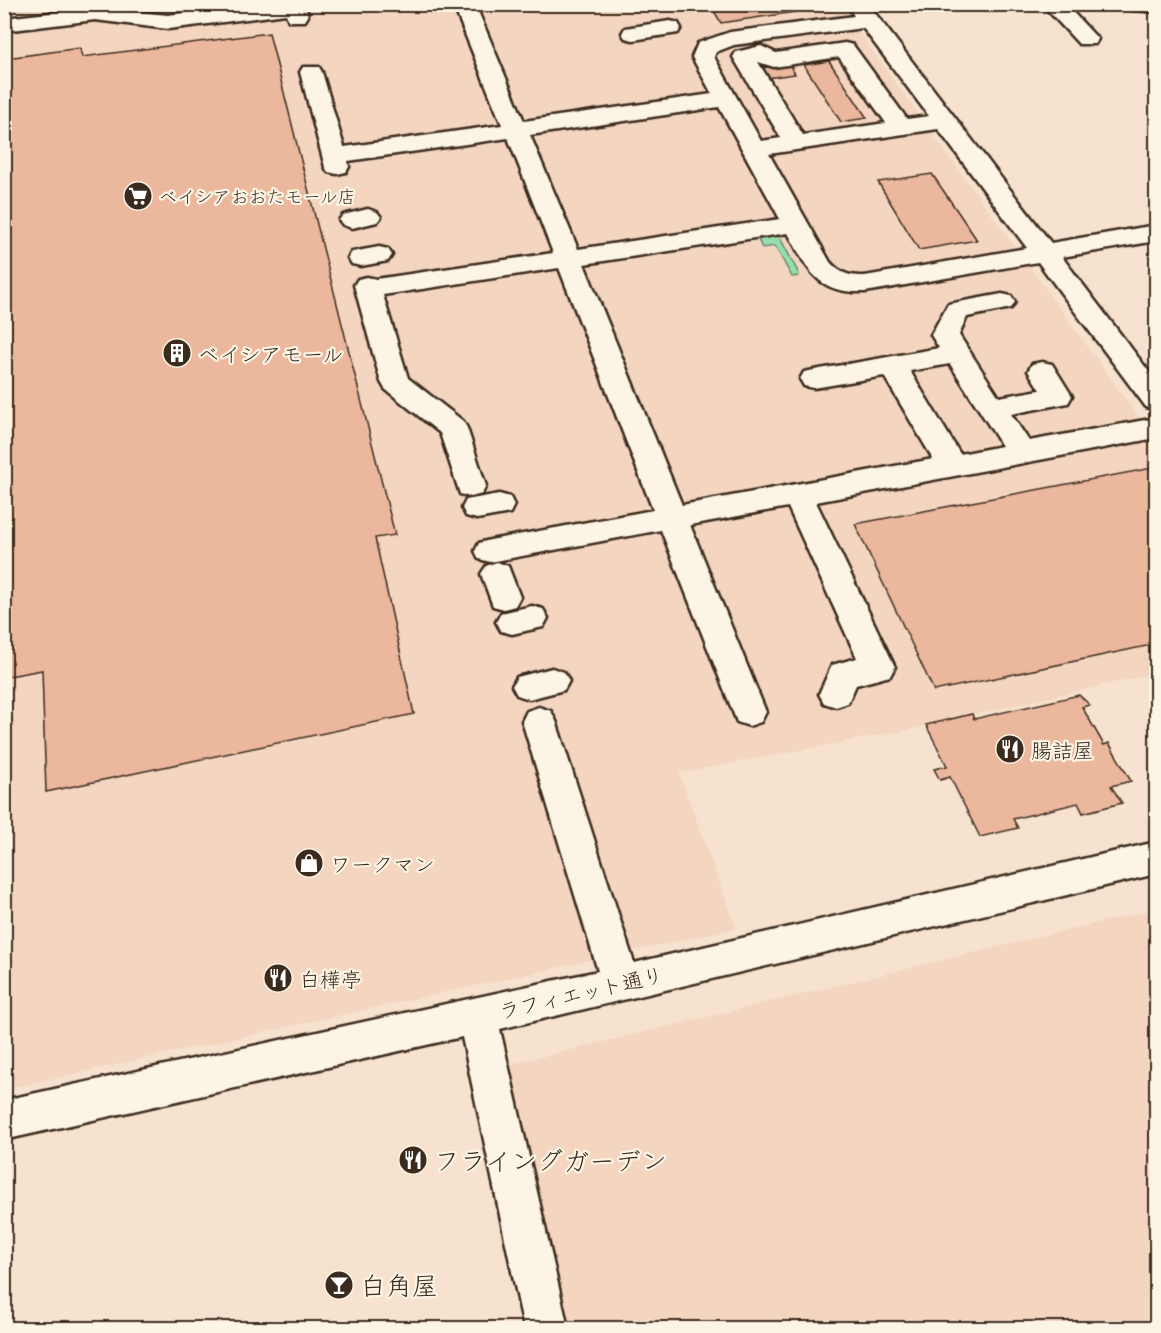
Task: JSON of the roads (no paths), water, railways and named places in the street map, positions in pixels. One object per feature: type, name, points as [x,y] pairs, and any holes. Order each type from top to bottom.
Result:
[{"type":"street","points":[[464,4],[749,712]]},
{"type":"street","points":[[1052,4],[1087,39]]},
{"type":"street","points":[[1134,4],[1156,6]]},
{"type":"street","points":[[4,25],[52,15],[108,10],[168,17],[224,11],[301,17]]},
{"type":"street","points":[[803,146],[744,57],[756,46],[863,13],[1156,400]]},
{"type":"street","points":[[633,33],[670,28]]},
{"type":"street","points":[[890,132],[846,50],[774,60],[756,46],[730,39],[706,48],[703,57],[802,232],[828,276],[843,285],[865,284],[1044,254],[1070,246],[1156,233]]},
{"type":"street","points":[[320,76],[336,129],[336,162],[516,131],[677,117],[727,99]]},
{"type":"street","points":[[755,149],[803,146],[944,121]]},
{"type":"street","points":[[725,208],[743,242]]},
{"type":"street","points":[[482,500],[473,455],[453,429],[395,382],[403,368],[369,272],[568,258],[743,242],[802,232],[833,237]]},
{"type":"street","points":[[1002,302],[957,310],[945,334],[1021,452]]},
{"type":"street","points":[[813,377],[957,354]]},
{"type":"street","points":[[892,365],[952,465]]},
{"type":"street","points":[[992,408],[1058,396],[1042,371]]},
{"type":"street","points":[[434,413],[465,405]]},
{"type":"street","points":[[507,592],[670,518],[797,494],[866,474],[952,465],[1156,428]]},
{"type":"street","points":[[797,494],[878,667],[844,674],[836,694]]},
{"type":"street","points":[[553,741],[621,983]]},
{"type":"street","name":"ラフィエット通り","points":[[4,1119],[621,983],[1156,858]]},
{"type":"street","points":[[477,1015],[546,1329]]},
{"type":"place","name":"ベイシアおおたモール店","points":[[138,196]]},
{"type":"place","name":"ベイシアモール","points":[[177,353]]},
{"type":"place","name":"腸詰屋","points":[[1010,749]]},
{"type":"place","name":"ワークマン","points":[[309,863]]},
{"type":"place","name":"白樺亭","points":[[278,978]]},
{"type":"place","name":"フライングガーデン","points":[[413,1160]]},
{"type":"place","name":"白角屋","points":[[339,1285]]}]
